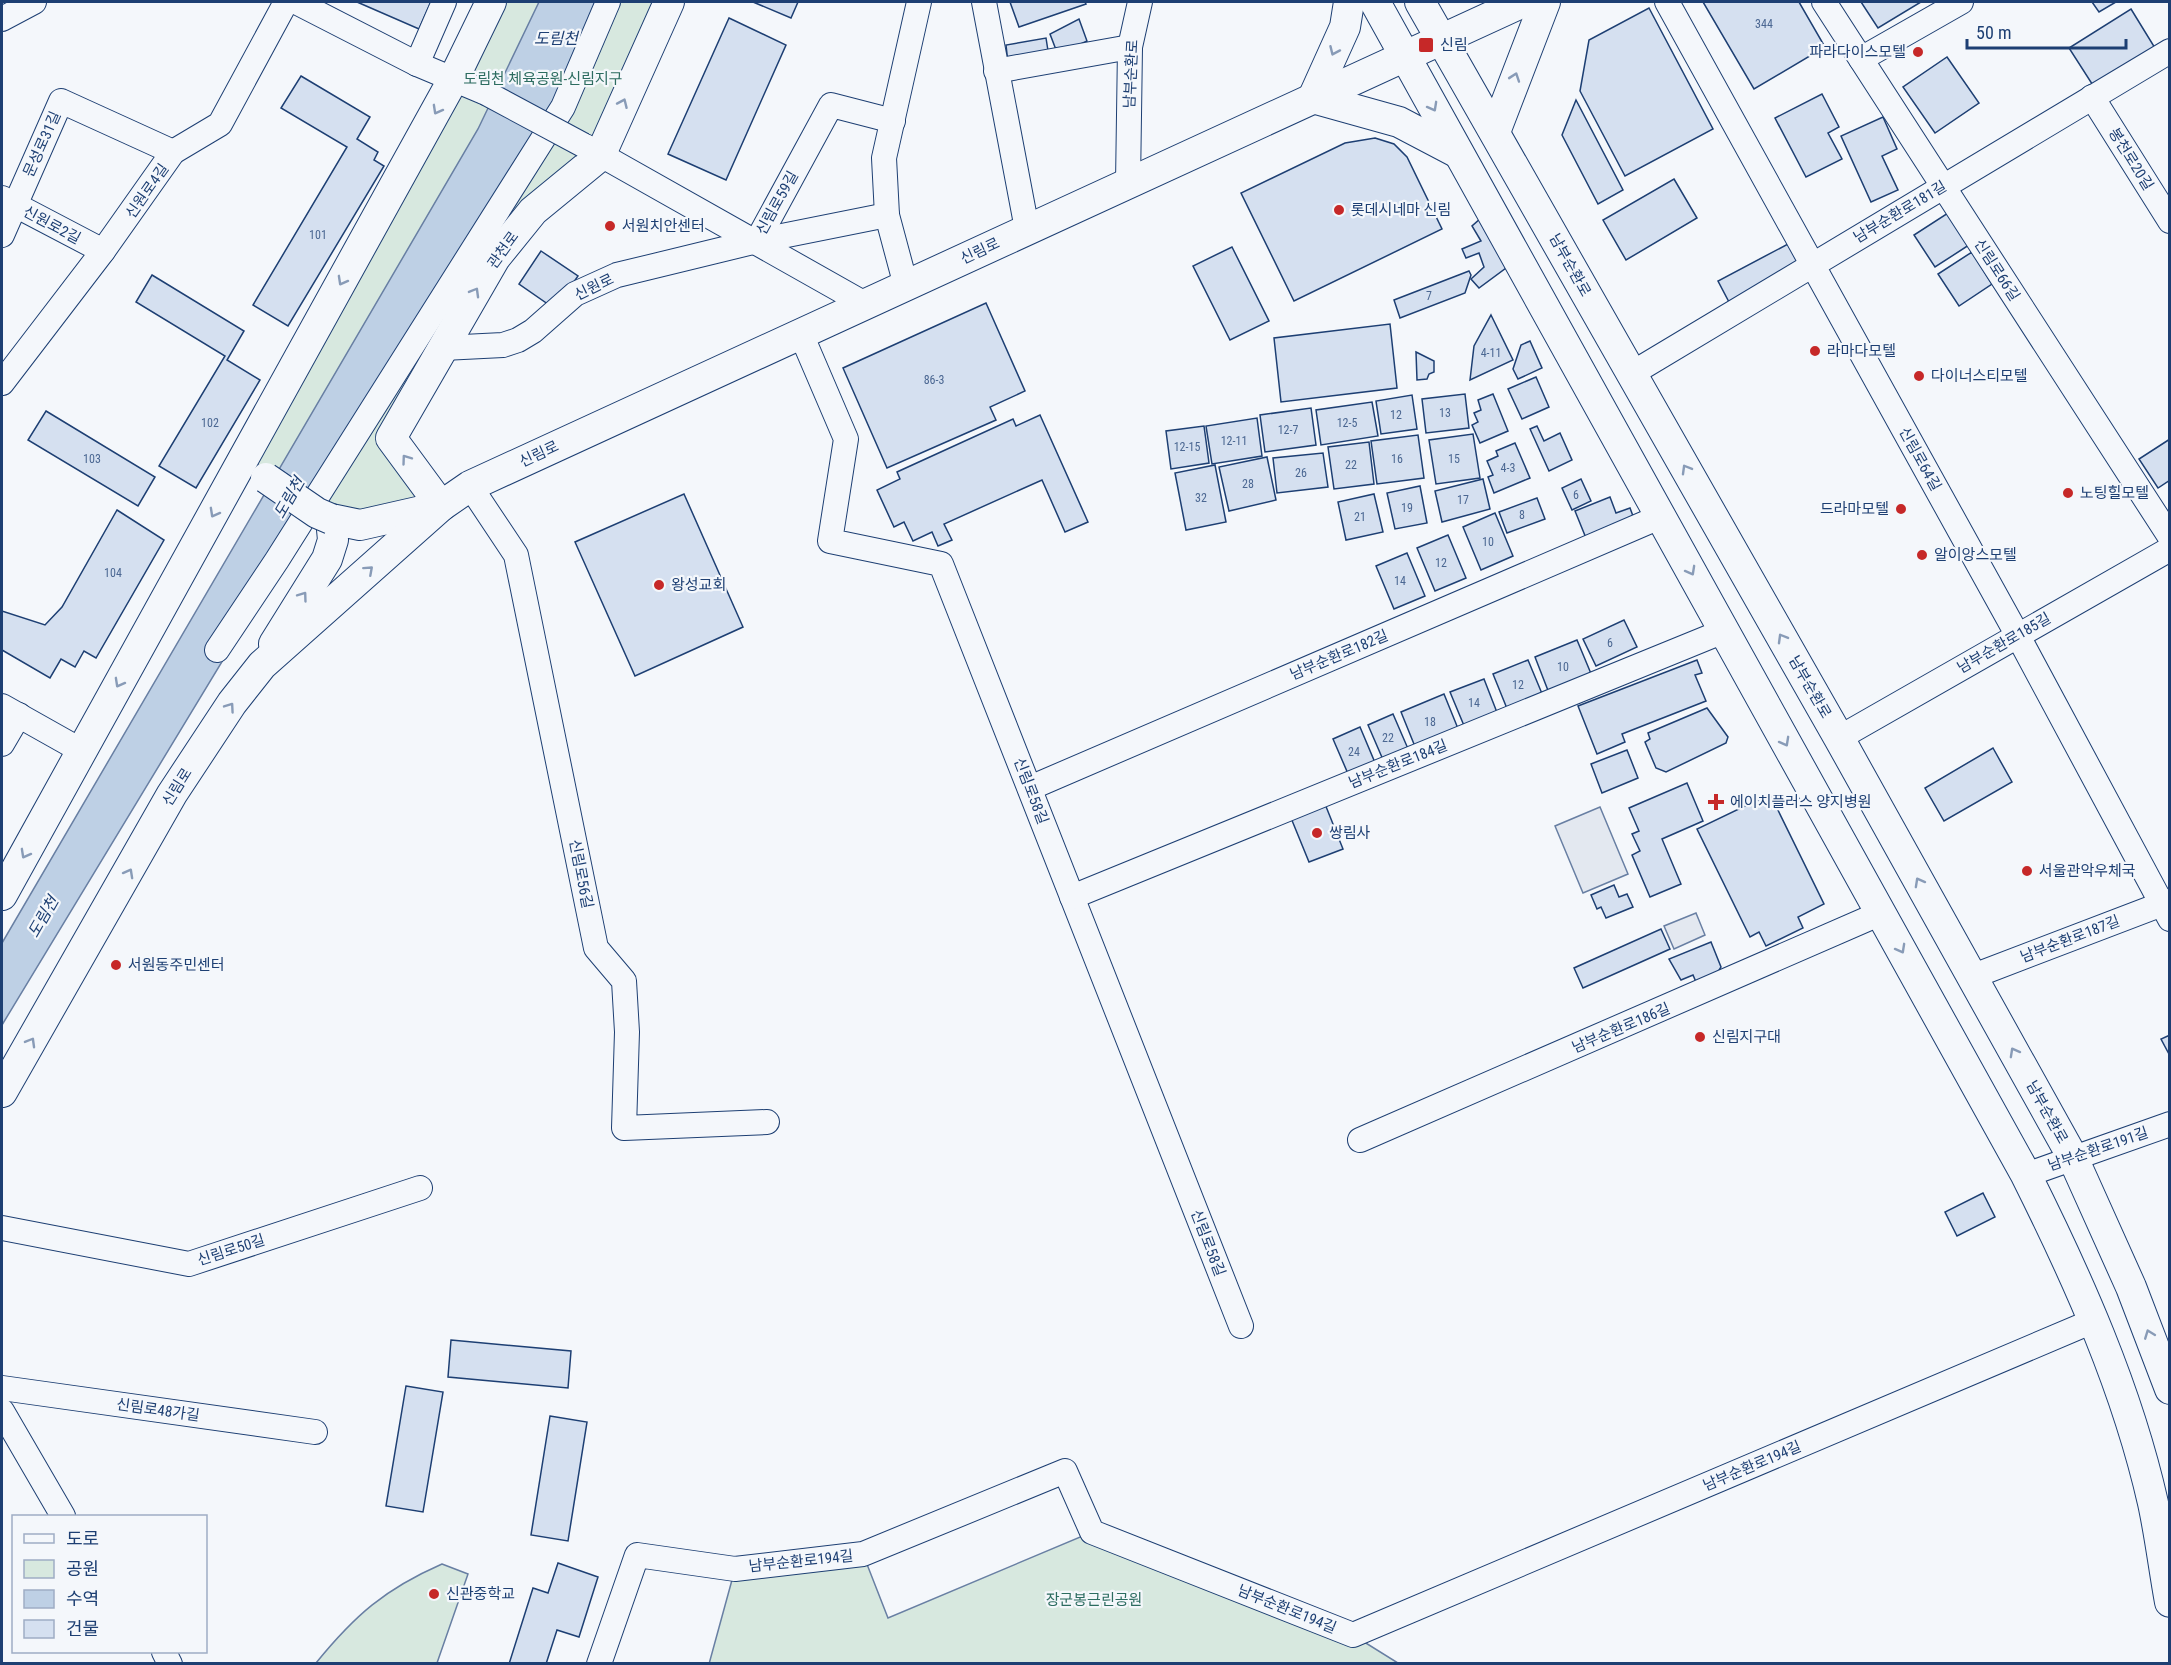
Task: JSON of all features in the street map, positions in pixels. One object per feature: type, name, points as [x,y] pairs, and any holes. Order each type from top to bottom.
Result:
[{"type":"main road","points":[[2,895],[454,78],[491,2]]},
{"type":"main road","name":"관천로","points":[[441,506],[391,438],[495,258],[527,219],[591,151],[669,2]]},
{"type":"main road","points":[[1349,2],[1345,27],[1313,98],[1399,122],[1458,153]]},
{"type":"main road","points":[[1375,2],[1658,525],[1724,631],[2026,1175],[2069,1262],[2121,1394],[2152,1502],[2169,1602]]},
{"type":"main road","name":"남부순환로","points":[[1420,2],[1839,738],[2073,1158],[2131,1287],[2169,1389]]},
{"type":"main road","name":"신림로","points":[[2,1092],[172,794],[232,703],[262,664],[441,506],[470,486],[1523,2]]},
{"type":"main road","points":[[1496,132],[1545,2]]},
{"type":"main road","name":"신림로","points":[[243,462],[305,505],[331,519],[360,525],[441,506]]},
{"type":"main road","points":[[262,664],[293,610],[327,559],[333,540],[331,519]]},
{"type":"street","points":[[2,19],[34,2]]},
{"type":"street","points":[[297,2],[417,64],[486,93],[757,241],[866,304]]},
{"type":"street","name":"신원로4길","points":[[2,383],[103,252],[173,152],[220,124],[297,2]]},
{"type":"street","points":[[417,64],[444,2]]},
{"type":"street","points":[[218,650],[562,107],[608,2]]},
{"type":"street","points":[[906,286],[887,215],[884,158],[919,2]]},
{"type":"street","points":[[984,2],[1027,230]]},
{"type":"street","name":"남부순환로","points":[[1128,183],[1130,47],[1140,2]]},
{"type":"street","name":"신림로64길","points":[[1667,2],[2167,908]]},
{"type":"street","name":"신림로66길","points":[[1824,2],[2169,537]]},
{"type":"street","points":[[1861,60],[1961,2]]},
{"type":"street","points":[[996,71],[1130,47]]},
{"type":"street","name":"남부순환로181길","points":[[1631,374],[2169,51]]},
{"type":"street","name":"봉천로20길","points":[[2092,97],[2169,221]]},
{"type":"street","name":"문성로31길","points":[[2,235],[8,202],[61,101],[173,152]]},
{"type":"street","name":"신림로59길","points":[[757,241],[831,105],[892,121]]},
{"type":"street","points":[[1471,187],[1658,525]]},
{"type":"street","name":"신원로2길","points":[[8,202],[103,252]]},
{"type":"street","name":"신림로59길","points":[[757,241],[887,215]]},
{"type":"street","name":"신원로","points":[[443,348],[503,345],[533,331],[575,294],[596,284],[636,270],[757,241]]},
{"type":"street","name":"신림로58길","points":[[801,334],[846,439],[830,541],[941,564],[1241,1326]]},
{"type":"street","name":"신림로56길","points":[[470,486],[516,555],[596,948],[624,981],[627,1032],[624,1128],[766,1122]]},
{"type":"street","name":"남부순환로182길","points":[[1030,788],[1658,525]]},
{"type":"street","name":"남부순환로185길","points":[[1839,738],[2169,549]]},
{"type":"street","name":"남부순환로184길","points":[[1072,897],[1724,631]]},
{"type":"street","points":[[2,744],[10,711],[82,751]]},
{"type":"street","name":"남부순환로187길","points":[[1971,977],[2167,908]]},
{"type":"street","name":"남부순환로186길","points":[[1360,1140],[1881,913]]},
{"type":"street","name":"남부순환로191길","points":[[2026,1175],[2169,1124]]},
{"type":"street","name":"신림로50길","points":[[2,1228],[189,1264],[420,1188]]},
{"type":"street","name":"남부순환로194길","points":[[599,1664],[637,1555],[735,1569],[863,1554],[1065,1471],[1092,1532],[1353,1635],[2093,1321]]},
{"type":"street","name":"신림로48가길","points":[[2,1388],[315,1432]]},
{"type":"street","points":[[2,1411],[62,1515]]},
{"type":"green space","name":"도림천 체육공원-신림지구","points":[[497,2],[659,2],[601,133],[383,439],[429,501],[364,518],[322,510],[250,459]]},
{"type":"green space","name":"장군봉근린공원","points":[[1092,1532],[1353,1635],[1398,1663],[709,1664],[735,1569],[863,1554],[888,1618]]},
{"type":"green space","points":[[442,1564],[468,1574],[437,1663],[316,1663],[344,1631],[372,1605],[404,1583]]},
{"type":"shaded area","points":[[1600,807],[1628,874],[1583,893],[1555,826]]},
{"type":"shaded area","points":[[1696,913],[1705,935],[1674,949],[1664,926]]},
{"type":"water","name":"도림천","points":[[539,2],[608,2],[556,110],[2,1025],[2,943],[478,129]]},
{"type":"building","points":[[357,2],[431,2],[419,29]]},
{"type":"building","points":[[753,2],[798,2],[791,18]]},
{"type":"building","points":[[1010,2],[1085,2],[1086,4],[1019,27]]},
{"type":"building","points":[[1703,2],[1799,2],[1825,47],[1754,89]]},
{"type":"building","points":[[1861,2],[1921,2],[1878,28]]},
{"type":"building","points":[[2092,2],[2116,2],[2099,12]]},
{"type":"building","points":[[1649,8],[1713,129],[1625,176],[1580,91],[1589,40]]},
{"type":"building","points":[[2131,9],[2155,48],[2094,87],[2069,48]]},
{"type":"building","points":[[729,18],[786,45],[726,180],[668,154]]},
{"type":"building","points":[[1079,19],[1087,41],[1058,55],[1050,34]]},
{"type":"building","points":[[1046,38],[1049,57],[1008,63],[1006,45]]},
{"type":"building","points":[[1947,57],[1979,103],[1935,133],[1903,87]]},
{"type":"building","points":[[301,76],[370,117],[357,139],[378,152],[374,160],[384,166],[288,326],[253,305],[347,147],[281,108]]},
{"type":"building","points":[[1822,94],[1839,127],[1828,133],[1842,159],[1806,177],[1775,118]]},
{"type":"building","points":[[1576,100],[1623,190],[1598,204],[1562,135]]},
{"type":"building","points":[[1883,117],[1897,149],[1882,156],[1898,190],[1871,202],[1841,136]]},
{"type":"building","points":[[1375,138],[1394,144],[1407,157],[1442,229],[1294,301],[1241,193],[1345,143]]},
{"type":"building","points":[[1674,179],[1697,218],[1626,260],[1603,220]]},
{"type":"building","points":[[1948,213],[1969,245],[1935,267],[1914,235]]},
{"type":"building","points":[[1480,219],[1506,268],[1479,288],[1471,279],[1484,267],[1479,253],[1466,258],[1462,249],[1481,241],[1472,226]]},
{"type":"building","points":[[1788,244],[1799,265],[1729,302],[1718,281]]},
{"type":"building","points":[[1232,247],[1269,321],[1230,340],[1193,266]]},
{"type":"building","points":[[541,251],[578,276],[555,309],[519,284]]},
{"type":"building","points":[[1972,252],[1992,284],[1959,306],[1938,274]]},
{"type":"building","points":[[1469,271],[1471,275],[1465,293],[1400,318],[1394,300]]},
{"type":"building","points":[[152,275],[244,331],[227,360],[260,380],[196,488],[159,466],[225,356],[136,302]]},
{"type":"building","points":[[986,303],[1025,391],[990,407],[996,420],[887,468],[843,368]]},
{"type":"building","points":[[1491,315],[1513,360],[1470,380],[1474,346]]},
{"type":"building","points":[[1390,324],[1397,388],[1281,402],[1274,338]]},
{"type":"building","points":[[1530,341],[1542,368],[1518,379],[1513,369],[1521,345]]},
{"type":"building","points":[[1416,352],[1434,361],[1434,372],[1429,374],[1427,379],[1417,380]]},
{"type":"building","points":[[1536,377],[1549,407],[1522,419],[1508,389]]},
{"type":"building","points":[[1465,394],[1469,428],[1426,433],[1422,399]]},
{"type":"building","points":[[1493,394],[1508,431],[1480,443],[1472,425],[1478,422],[1474,413],[1481,410],[1478,400]]},
{"type":"building","points":[[1412,395],[1417,429],[1381,434],[1376,401]]},
{"type":"building","points":[[1372,402],[1378,436],[1321,445],[1316,410]]},
{"type":"building","points":[[1311,408],[1316,445],[1265,452],[1260,415]]},
{"type":"building","points":[[46,411],[155,477],[138,506],[28,440]]},
{"type":"building","points":[[1040,415],[1088,522],[1065,532],[1042,480],[944,524],[952,540],[938,546],[932,532],[913,541],[904,522],[894,527],[877,490],[900,479],[897,472],[1013,419],[1016,426]]},
{"type":"building","points":[[1257,418],[1262,456],[1212,464],[1206,426]]},
{"type":"building","points":[[1204,426],[1209,463],[1171,469],[1166,431]]},
{"type":"building","points":[[1537,426],[1544,441],[1560,433],[1572,460],[1549,471],[1530,429]]},
{"type":"building","points":[[1473,434],[1480,478],[1436,484],[1429,440]]},
{"type":"building","points":[[1418,435],[1424,478],[1377,484],[1371,441]]},
{"type":"building","points":[[2170,439],[2170,480],[2158,488],[2139,459]]},
{"type":"building","points":[[1369,442],[1374,484],[1334,489],[1328,447]]},
{"type":"building","points":[[1515,443],[1530,478],[1494,493],[1488,477],[1493,475],[1487,461],[1498,456],[1496,451]]},
{"type":"building","points":[[1323,453],[1328,487],[1277,493],[1273,458]]},
{"type":"building","points":[[1267,457],[1276,500],[1229,511],[1219,467]]},
{"type":"building","points":[[1215,465],[1226,522],[1186,530],[1175,473]]},
{"type":"building","points":[[1483,479],[1490,509],[1442,522],[1435,491]]},
{"type":"building","points":[[1581,479],[1591,501],[1572,510],[1562,488]]},
{"type":"building","points":[[1420,486],[1427,523],[1395,529],[1387,493]]},
{"type":"building","name":"왕성교회","points":[[684,494],[743,627],[635,676],[575,542]]},
{"type":"building","points":[[1374,494],[1383,532],[1346,540],[1338,502]]},
{"type":"building","points":[[1610,497],[1616,513],[1630,508],[1636,524],[1588,543],[1575,511]]},
{"type":"building","points":[[1537,498],[1545,519],[1507,533],[1499,512]]},
{"type":"building","points":[[117,510],[164,540],[96,658],[84,651],[75,667],[61,659],[50,678],[2,650],[2,611],[45,625],[62,607]]},
{"type":"building","points":[[1495,513],[1513,556],[1481,570],[1463,527]]},
{"type":"building","points":[[1448,535],[1466,578],[1435,591],[1417,548]]},
{"type":"building","points":[[1407,553],[1425,596],[1394,609],[1376,566]]},
{"type":"building","points":[[1624,620],[1637,647],[1596,666],[1583,639]]},
{"type":"building","points":[[1577,640],[1592,676],[1549,693],[1535,657]]},
{"type":"building","points":[[1528,660],[1543,696],[1508,711],[1493,674]]},
{"type":"building","points":[[1697,660],[1702,673],[1695,675],[1706,701],[1622,734],[1625,742],[1597,754],[1578,706]]},
{"type":"building","points":[[1484,679],[1498,715],[1465,728],[1450,692]]},
{"type":"building","points":[[1444,694],[1459,731],[1416,749],[1401,712]]},
{"type":"building","points":[[1707,708],[1728,737],[1726,743],[1666,772],[1656,768],[1645,742],[1650,739],[1648,733]]},
{"type":"building","points":[[1393,714],[1409,751],[1384,762],[1368,725]]},
{"type":"building","points":[[1360,727],[1376,765],[1349,776],[1333,739]]},
{"type":"building","points":[[1993,748],[2012,782],[1944,821],[1925,788]]},
{"type":"building","points":[[1627,750],[1638,778],[1602,793],[1591,764]]},
{"type":"building","points":[[1687,783],[1703,821],[1662,839],[1681,884],[1650,897],[1632,855],[1640,851],[1632,834],[1639,831],[1629,808]]},
{"type":"building","points":[[1770,794],[1824,904],[1798,917],[1803,928],[1766,946],[1759,932],[1750,937],[1697,829]]},
{"type":"building","name":"쌍림사","points":[[1325,804],[1343,849],[1309,862],[1291,818]]},
{"type":"building","points":[[1614,885],[1619,897],[1627,894],[1633,907],[1606,918],[1601,907],[1597,909],[1591,895]]},
{"type":"building","points":[[1661,929],[1670,949],[1583,988],[1574,968]]},
{"type":"building","points":[[1711,942],[1721,967],[1718,972],[1696,982],[1693,975],[1681,980],[1669,959]]},
{"type":"building","points":[[2170,1035],[2170,1056],[2161,1039]]},
{"type":"building","points":[[1983,1193],[1995,1217],[1957,1236],[1945,1212]]},
{"type":"building","points":[[451,1340],[571,1351],[568,1388],[448,1377]]},
{"type":"building","points":[[406,1386],[443,1392],[423,1512],[386,1506]]},
{"type":"building","points":[[550,1416],[587,1422],[568,1541],[531,1535]]},
{"type":"building","points":[[558,1563],[598,1577],[579,1637],[557,1630],[546,1664],[509,1664],[533,1588],[548,1593]]},
{"type":"place","name":"신림","points":[[1426,45]]},
{"type":"place","name":"파라다이스모텔","points":[[1918,52]]},
{"type":"place","name":"롯데시네마 신림","points":[[1339,210]]},
{"type":"place","name":"서원치안센터","points":[[610,226]]},
{"type":"place","name":"라마다모텔","points":[[1815,351]]},
{"type":"place","name":"다이너스티모텔","points":[[1919,376]]},
{"type":"place","name":"노팅힐모텔","points":[[2068,493]]},
{"type":"place","name":"드라마모텔","points":[[1901,509]]},
{"type":"place","name":"알이앙스모텔","points":[[1922,555]]},
{"type":"place","name":"왕성교회","points":[[659,585]]},
{"type":"place","name":"에이치플러스 양지병원","points":[[1716,802]]},
{"type":"place","name":"쌍림사","points":[[1317,833]]},
{"type":"place","name":"서울관악우체국","points":[[2027,871]]},
{"type":"place","name":"서원동주민센터","points":[[116,965]]},
{"type":"place","name":"신림지구대","points":[[1700,1037]]},
{"type":"place","name":"신관중학교","points":[[434,1594]]}]
